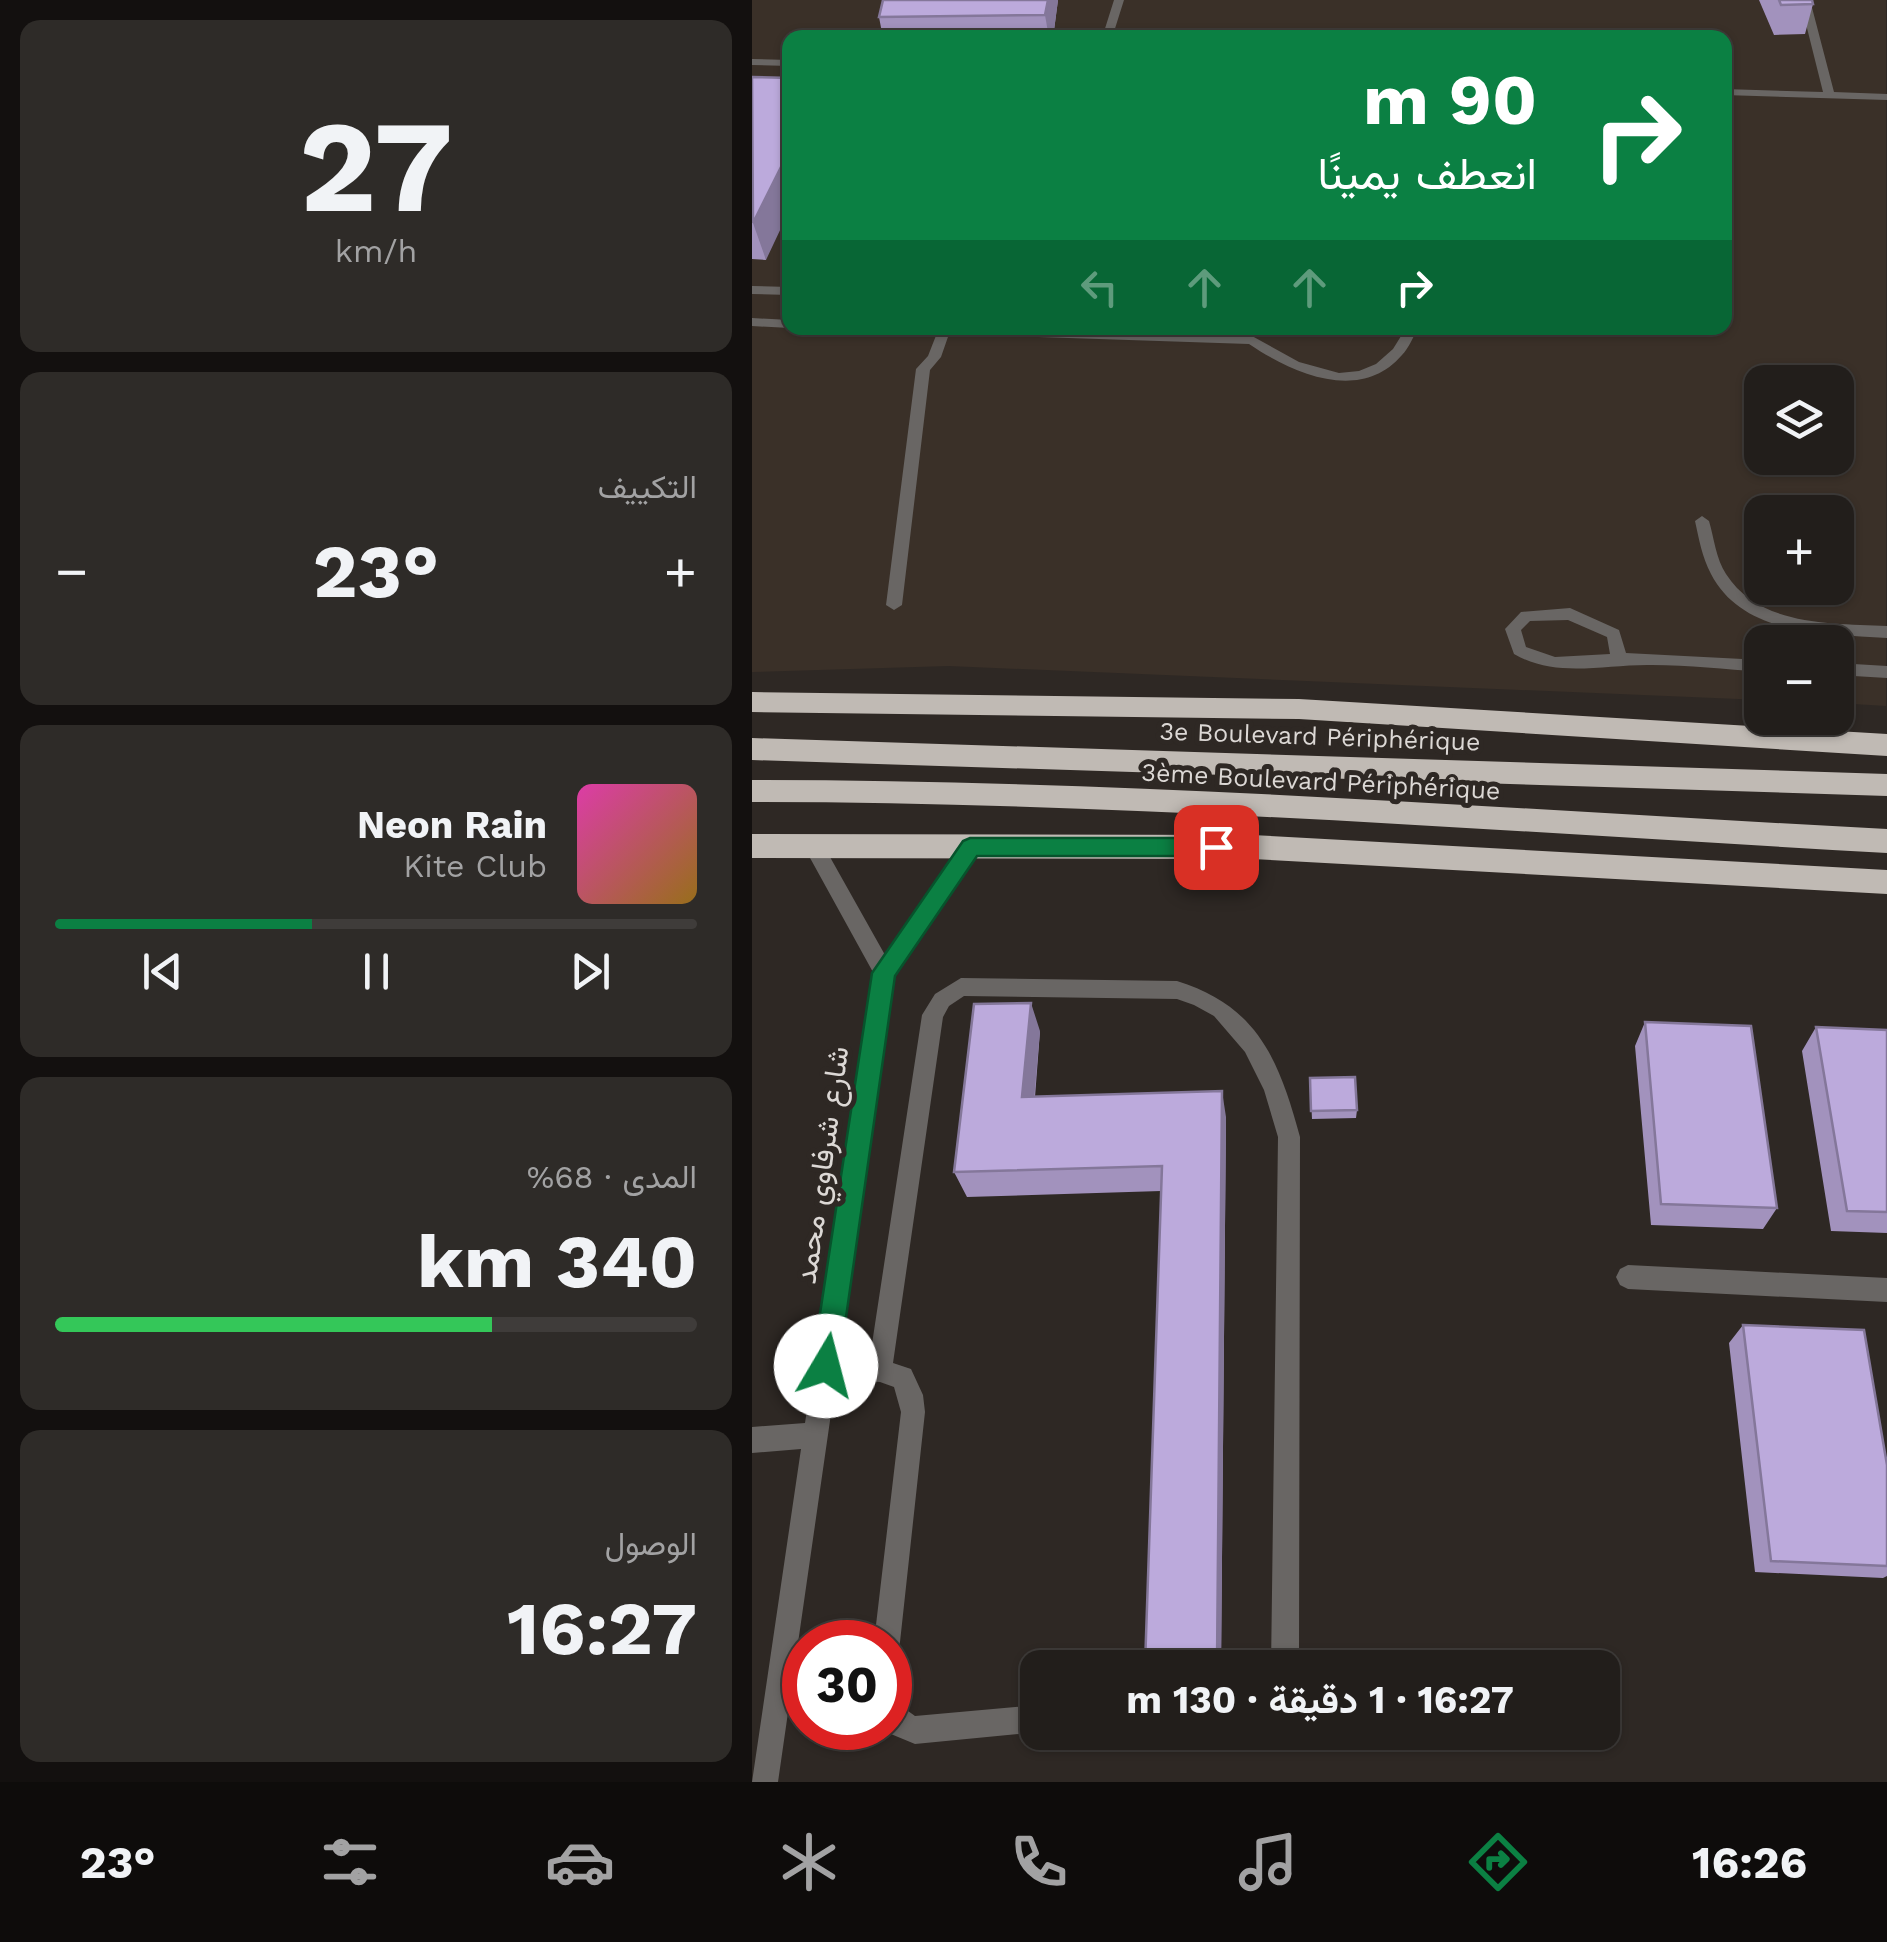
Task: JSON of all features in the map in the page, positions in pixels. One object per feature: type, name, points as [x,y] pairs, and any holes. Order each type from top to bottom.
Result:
[{"type":"highway","points":[[752,702],[1299,709],[1886,745]]},
{"type":"highway","name":"3e Boulevard Périphérique","points":[[752,749],[1886,785]]},
{"type":"highway","name":"3ème Boulevard Périphérique","points":[[752,792],[854,791],[1286,808],[1886,841]]},
{"type":"highway","points":[[752,846],[1252,847],[1886,882]]},
{"type":"street","points":[[814,847],[884,973]]},
{"type":"street","name":"شارع شرفاوي محمد","points":[[764,1782],[884,973],[970,847]]},
{"type":"street","points":[[880,1370],[933,1015],[942,1000],[961,987],[1177,990],[1201,995],[1226,1012],[1270,1073],[1289,1137],[1285,1650]]},
{"type":"street","points":[[1628,1277],[1886,1290]]},
{"type":"street","points":[[826,1366],[880,1370],[902,1378],[912,1395],[914,1412],[890,1620]]},
{"type":"street","points":[[752,1440],[815,1435]]},
{"type":"street","points":[[912,1729],[1020,1721]]},
{"type":"lane","points":[[1110,30],[1119,0]]},
{"type":"lane","points":[[1805,0],[1828,95]]},
{"type":"lane","points":[[752,62],[782,63]]},
{"type":"lane","points":[[1732,92],[1886,97]]},
{"type":"lane","points":[[752,290],[782,291]]},
{"type":"lane","points":[[752,322],[782,324]]},
{"type":"lane","points":[[894,605],[923,369],[934,357],[942,335]]},
{"type":"lane","points":[[1170,335],[1252,340],[1283,362],[1313,375],[1354,377],[1384,364],[1404,347],[1409,335]]},
{"type":"lane","points":[[1702,521],[1721,579],[1750,606],[1789,626],[1886,632]]},
{"type":"lane","points":[[1619,659],[1614,634],[1570,614],[1526,616],[1514,629],[1519,650],[1536,661],[1576,665],[1619,659],[1744,665]]},
{"type":"lane","points":[[1854,670],[1886,672]]},
{"type":"shaded area","points":[[752,0],[1886,0],[1886,706],[1854,704],[1854,625],[1744,625],[1744,699],[949,666],[752,672]]},
{"type":"building","points":[[883,0],[1048,0],[1045,15],[879,17]]},
{"type":"building","points":[[1779,0],[1812,0],[1813,4],[1781,5]]},
{"type":"building","points":[[752,77],[782,78],[782,165],[753,223]]},
{"type":"building","points":[[1031,1003],[1022,1097],[1222,1091],[1217,1650],[1146,1650],[1162,1166],[954,1172],[974,1004]]},
{"type":"building","points":[[1645,1022],[1751,1026],[1777,1208],[1661,1204]]},
{"type":"building","points":[[1816,1027],[1887,1030],[1887,1212],[1847,1211]]},
{"type":"building","points":[[1355,1077],[1357,1110],[1311,1111],[1310,1078]]},
{"type":"building","points":[[1743,1325],[1864,1330],[1887,1465],[1887,1566],[1771,1561]]},
{"type":"route","points":[[826,1366],[884,973],[970,847],[1216,847]]}]
